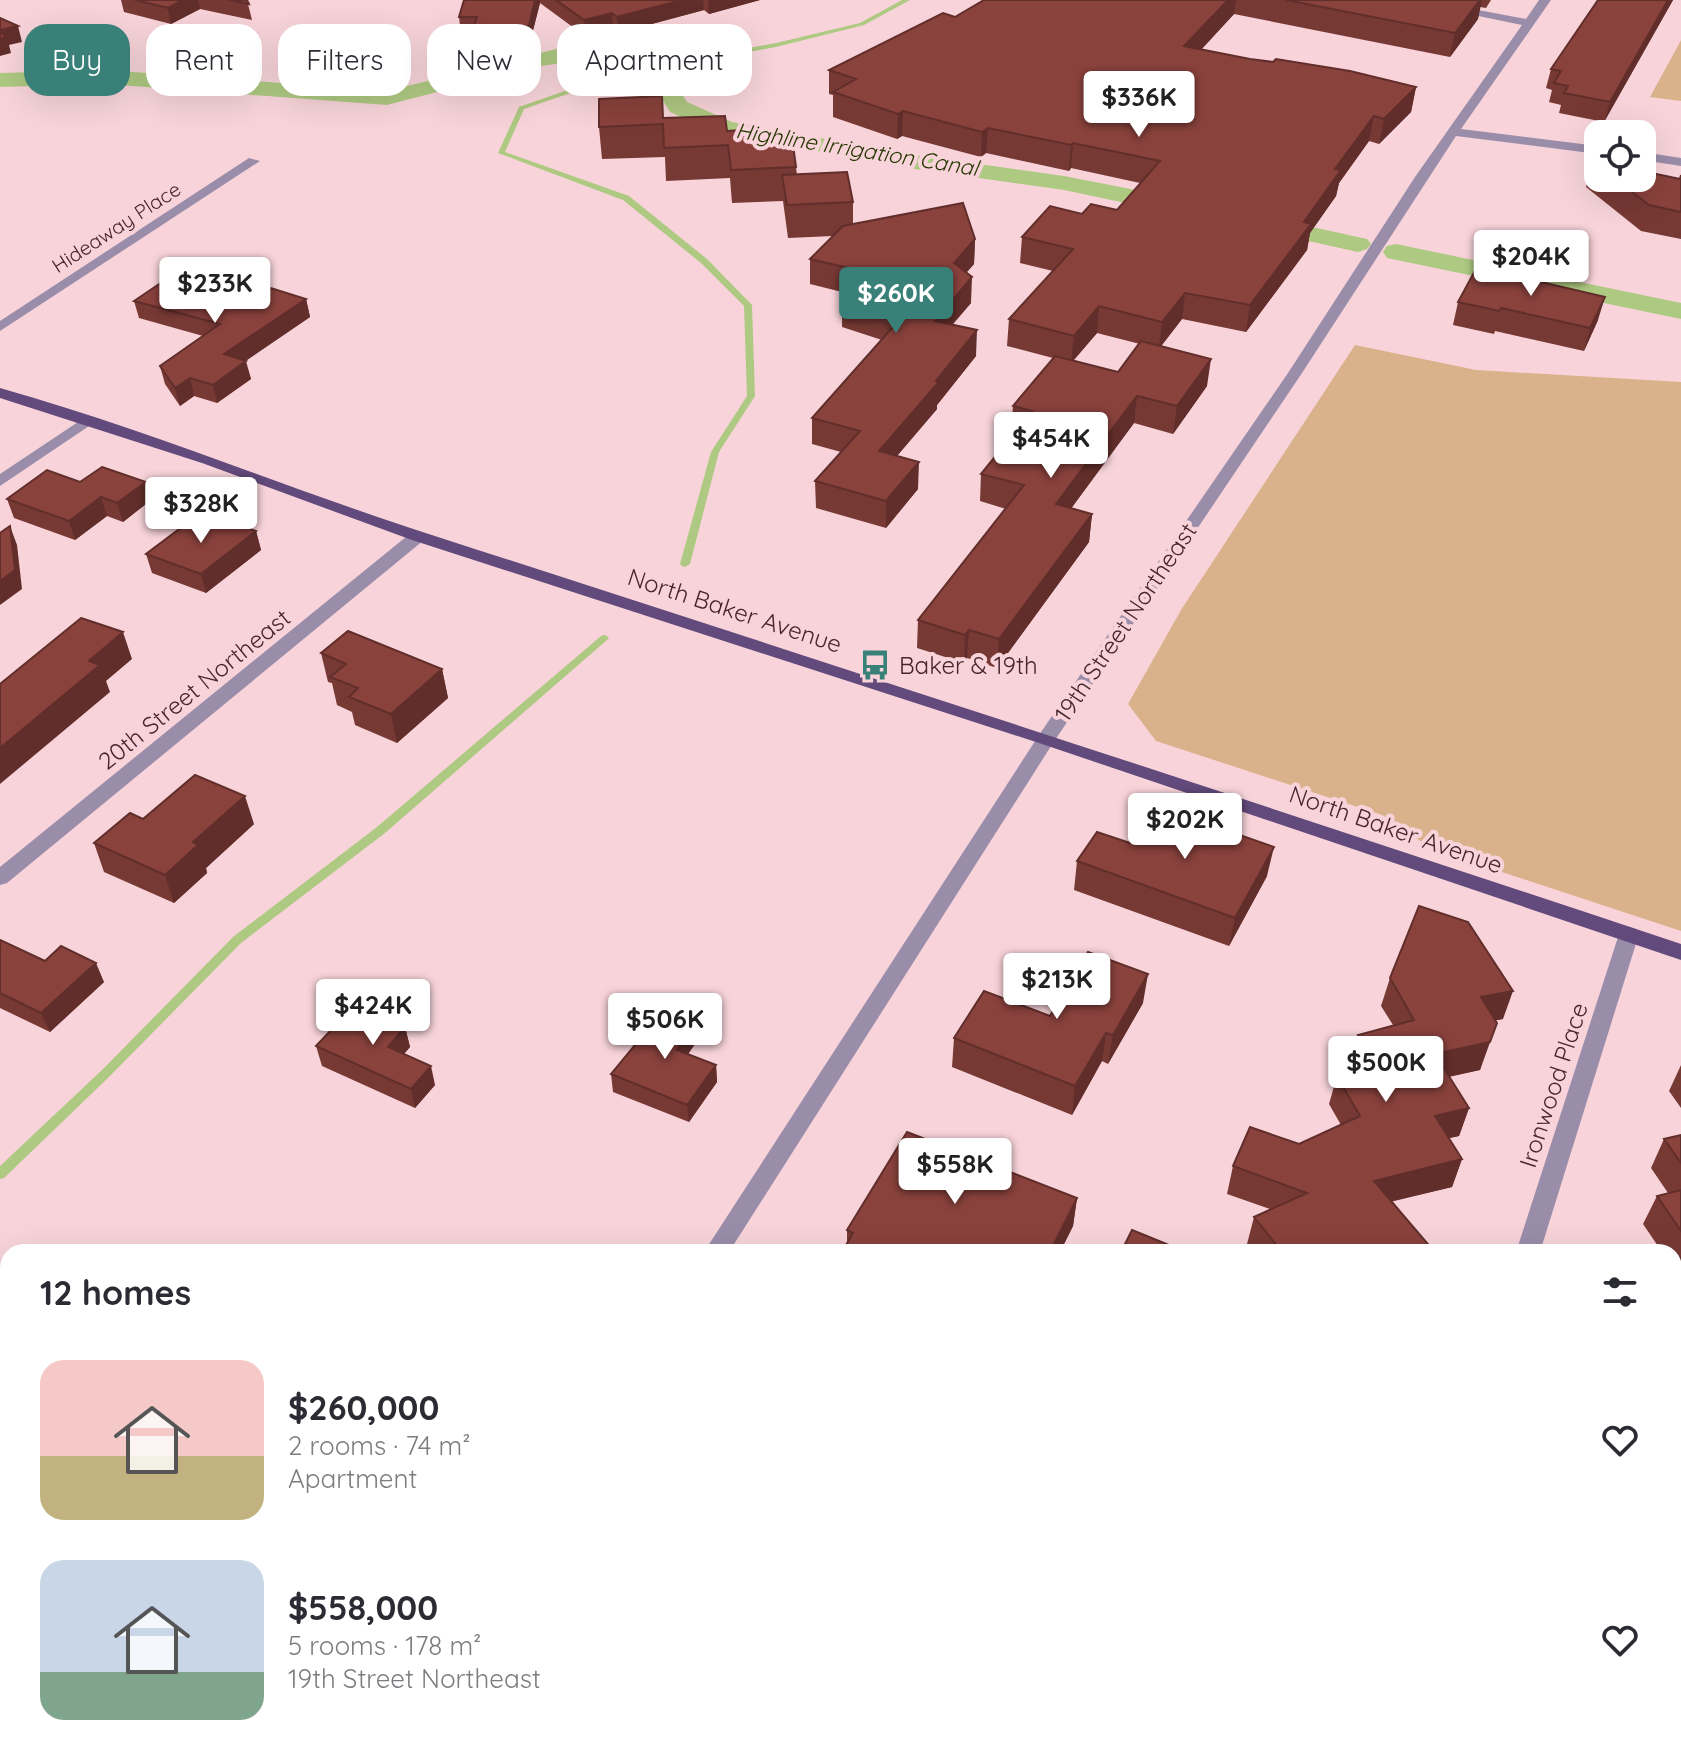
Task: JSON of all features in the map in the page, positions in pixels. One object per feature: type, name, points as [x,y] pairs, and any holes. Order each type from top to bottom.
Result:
[{"type":"main road","name":"North Baker Avenue","points":[[0,393],[208,460],[418,536],[1046,739],[1681,952]]},
{"type":"street","points":[[1407,0],[1530,23]]},
{"type":"street","name":"19th Street Northeast","points":[[721,1244],[1046,739],[1545,0]]},
{"type":"street","points":[[1453,132],[1584,148]]},
{"type":"street","points":[[1656,158],[1681,162]]},
{"type":"street","name":"Hideaway Place","points":[[0,327],[254,161]]},
{"type":"street","points":[[0,481],[87,421]]},
{"type":"street","name":"20th Street Northeast","points":[[0,878],[418,536]]},
{"type":"street","name":"Ironwood Place","points":[[1531,1244],[1629,934]]},
{"type":"shaded area","points":[[1680,42],[1681,101],[1650,97]]},
{"type":"shaded area","points":[[1355,345],[1476,370],[1681,382],[1681,931],[1432,849],[1382,815],[1156,741],[1128,704],[1181,610]]},
{"type":"building","points":[[135,0],[183,0],[168,8]]},
{"type":"building","points":[[464,0],[535,0],[529,24],[475,24],[477,17],[459,17]]},
{"type":"building","points":[[556,0],[682,0],[617,17],[612,13],[584,20]]},
{"type":"building","points":[[984,0],[1228,0],[1184,46],[1250,59],[1273,62],[1276,59],[1350,71],[1416,87],[1384,119],[1374,116],[1335,169],[1341,170],[1304,222],[1311,224],[1250,305],[1185,293],[1162,322],[1099,306],[1074,336],[1009,319],[1073,249],[1022,237],[1050,206],[1082,214],[1091,204],[1117,210],[1160,161],[988,128],[982,132],[903,111],[898,114],[833,92],[856,79],[829,70],[943,13],[955,17]]},
{"type":"building","points":[[1286,0],[1480,0],[1455,33]]},
{"type":"building","points":[[1598,0],[1668,0],[1610,102],[1564,93],[1568,86],[1554,83],[1561,71],[1551,69]]},
{"type":"building","points":[[0,18],[18,26],[0,30]]},
{"type":"building","points":[[662,96],[663,118],[725,116],[727,131],[755,129],[757,138],[792,137],[796,167],[731,170],[728,145],[664,148],[663,124],[599,127],[599,99]]},
{"type":"building","points":[[847,172],[853,202],[787,205],[782,175]]},
{"type":"building","points":[[1656,174],[1680,179],[1681,175],[1681,212],[1649,205],[1632,192],[1656,192]]},
{"type":"building","points":[[963,203],[975,239],[954,263],[972,277],[935,321],[977,330],[936,381],[938,383],[879,451],[919,462],[886,501],[815,481],[860,431],[812,418],[900,319],[842,302],[866,276],[846,271],[849,268],[810,259],[843,226]]},
{"type":"building","points":[[1477,267],[1605,297],[1590,328],[1501,308],[1499,311],[1458,302]]},
{"type":"building","points":[[171,276],[255,299],[271,288],[306,299],[224,354],[246,361],[213,385],[190,378],[175,388],[160,366],[220,324],[134,301]]},
{"type":"building","points":[[1141,341],[1211,359],[1177,406],[1137,396],[1056,504],[1092,514],[999,639],[969,630],[965,635],[918,620],[1024,485],[981,474],[1032,411],[1013,406],[1055,356],[1118,372]]},
{"type":"building","points":[[102,467],[146,482],[117,503],[101,497],[69,521],[7,499],[47,470],[80,482]]},
{"type":"building","points":[[221,518],[256,531],[201,574],[146,554],[186,524],[204,531]]},
{"type":"building","points":[[10,526],[15,570],[0,581],[0,533]]},
{"type":"building","points":[[81,618],[123,632],[89,661],[100,665],[0,748],[0,684]]},
{"type":"building","points":[[348,631],[442,669],[391,714],[349,697],[358,688],[330,677],[346,664],[321,653]]},
{"type":"building","points":[[195,775],[245,796],[193,842],[198,845],[165,875],[94,843],[130,813],[143,819]]},
{"type":"building","points":[[1174,812],[1274,847],[1235,918],[1077,861],[1097,832],[1130,843],[1145,818],[1166,825]]},
{"type":"building","points":[[1419,906],[1468,922],[1513,991],[1481,997],[1497,1023],[1490,1042],[1435,1054],[1469,1108],[1435,1116],[1462,1159],[1374,1181],[1428,1244],[1276,1244],[1254,1217],[1307,1193],[1233,1166],[1250,1127],[1299,1144],[1360,1116],[1337,1076],[1377,1067],[1358,1035],[1414,1020],[1390,978]]},
{"type":"building","points":[[0,940],[45,961],[61,946],[96,963],[41,1013],[0,993]]},
{"type":"building","points":[[1088,952],[1148,974],[1113,1035],[1106,1033],[1075,1086],[954,1038],[984,991],[1050,1016]]},
{"type":"building","points":[[355,1005],[405,1027],[388,1047],[431,1066],[411,1089],[316,1046]]},
{"type":"building","points":[[663,1011],[696,1023],[677,1050],[716,1065],[687,1105],[611,1074]]},
{"type":"building","points":[[907,1132],[1077,1198],[1054,1244],[847,1244],[853,1233],[847,1230]]},
{"type":"building","points":[[1681,1135],[1681,1163],[1664,1139]]},
{"type":"building","points":[[1681,1190],[1681,1231],[1657,1196]]},
{"type":"building","points":[[1132,1230],[1166,1244],[1125,1244]]},
{"type":"waterway","points":[[685,564],[715,452],[751,396],[748,305],[704,261],[626,198],[501,153],[521,108],[622,73],[776,45],[862,24],[907,0]]},
{"type":"waterway","name":"Highline Irrigation Canal","points":[[0,80],[106,77],[387,98],[560,54],[619,49],[667,88],[678,107],[726,128],[921,163],[1064,183],[1182,207]]},
{"type":"waterway","name":"Highline Irrigation Canal","points":[[1258,223],[1358,244]]},
{"type":"waterway","name":"Highline Irrigation Canal","points":[[1396,252],[1681,311]]},
{"type":"waterway","points":[[0,1174],[106,1073],[237,940],[381,830],[604,638]]},
{"type":"place","name":"Baker & 19th","points":[[875,665]]}]
